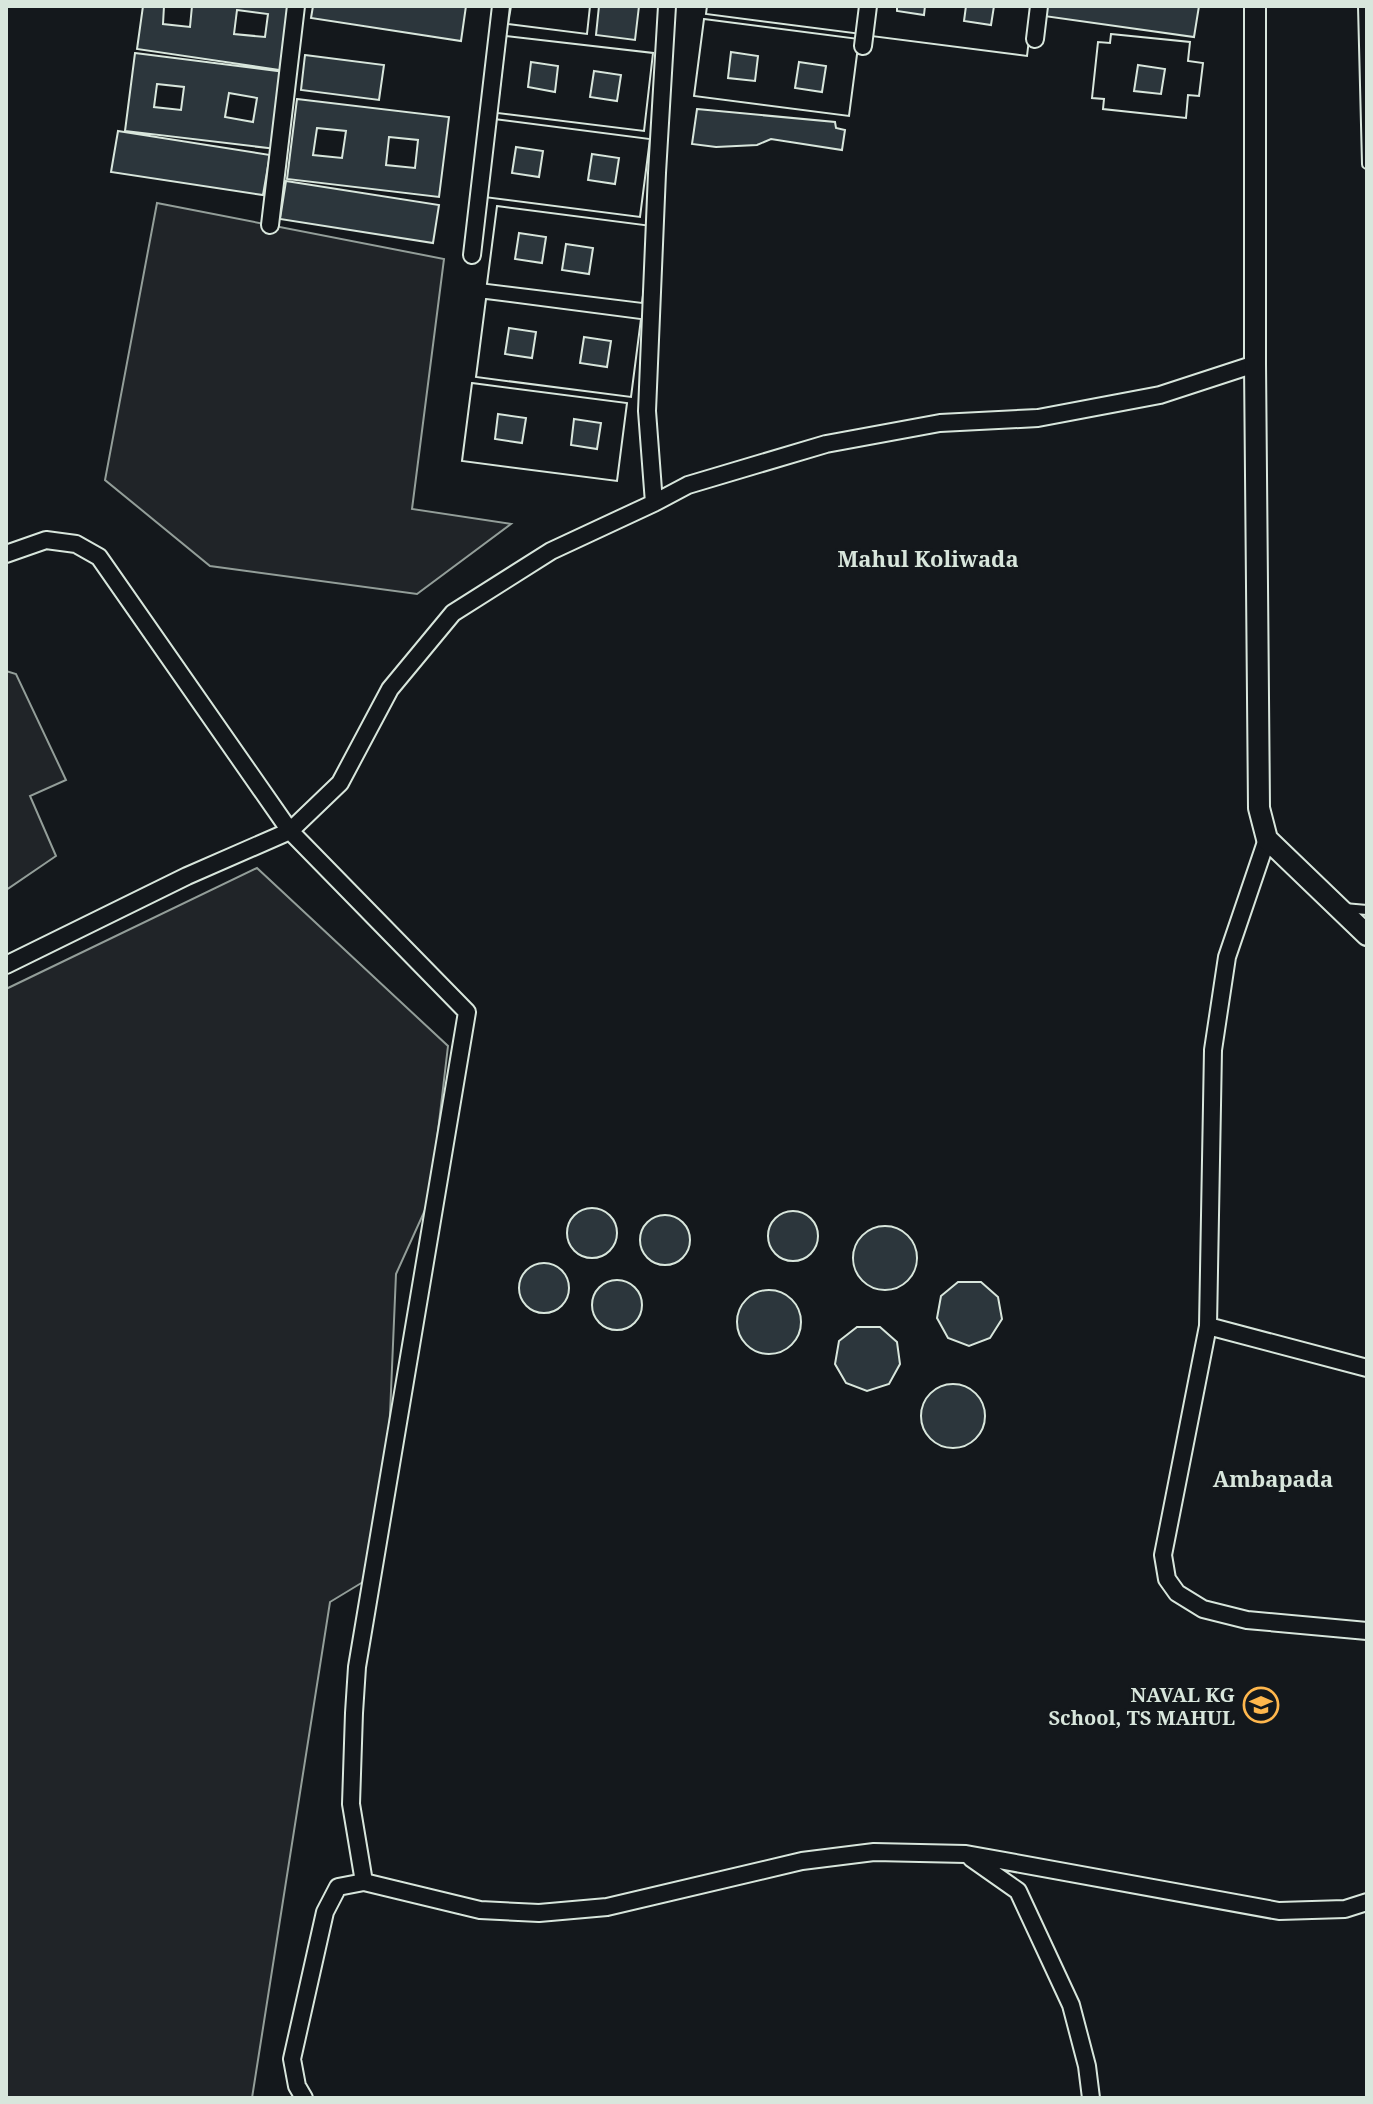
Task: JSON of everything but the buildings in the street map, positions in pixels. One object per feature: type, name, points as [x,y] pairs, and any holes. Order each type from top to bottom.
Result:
[{"type":"street","points":[[270,225],[296,6]]},
{"type":"street","points":[[472,255],[501,6]]},
{"type":"street","points":[[654,503],[647,411],[667,6]]},
{"type":"street","points":[[863,46],[868,6]]},
{"type":"street","points":[[1035,39],[1039,6]]},
{"type":"street","points":[[1255,6],[1259,808],[1267,839],[1367,935]]},
{"type":"street","points":[[6,965],[187,876],[290,831],[340,783],[390,689],[453,613],[551,551],[688,485],[826,444],[940,423],[1038,418],[1160,395],[1255,364]]},
{"type":"street","points":[[6,554],[46,540],[76,544],[99,557],[290,831],[467,1012],[357,1667],[351,1804],[364,1882]]},
{"type":"street","points":[[1267,839],[1227,957],[1213,1050],[1208,1326],[1163,1555],[1167,1579],[1177,1593],[1203,1609],[1247,1620],[1367,1631]]},
{"type":"street","points":[[1208,1326],[1367,1368]]},
{"type":"street","points":[[304,2098],[297,2086],[292,2059],[325,1912],[338,1887],[364,1882],[480,1910],[539,1913],[607,1907],[816,1859],[874,1852],[966,1854],[1279,1911],[1345,1909],[1367,1902]]},
{"type":"street","points":[[966,1854],[1018,1891],[1071,2005],[1087,2066],[1091,2098]]},
{"type":"lane","points":[[1363,6],[1367,164]]},
{"type":"lane","points":[[1339,908],[1367,910]]},
{"type":"shaded area","points":[[157,203],[444,259],[412,509],[511,524],[417,594],[210,566],[105,480]]},
{"type":"shaded area","points":[[6,671],[16,674],[66,780],[30,796],[56,856],[6,890]]},
{"type":"shaded area","points":[[257,868],[448,1046],[430,1199],[396,1274],[389,1438],[363,1582],[330,1602],[252,2098],[6,2098],[6,989]]},
{"type":"place","name":"NAVAL KG School, TS MAHUL","points":[[1261,1705]]},
{"type":"district","name":"Mahul Koliwada","points":[[928,558]]},
{"type":"district","name":"Ambapada","points":[[1273,1478]]}]
